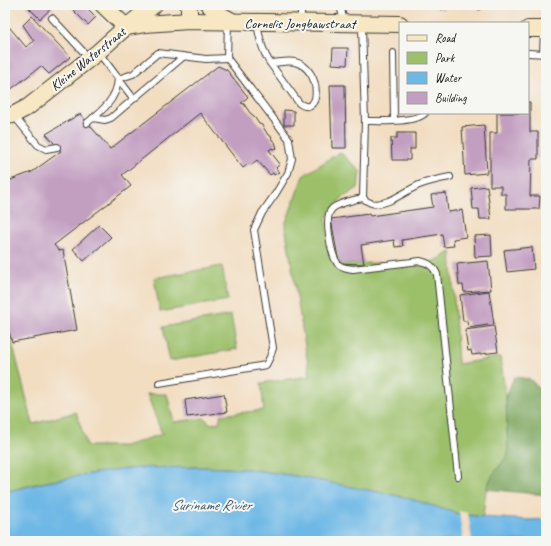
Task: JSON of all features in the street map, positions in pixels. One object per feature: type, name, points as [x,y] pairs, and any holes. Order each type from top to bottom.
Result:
[{"type":"main road","points":[[103,5],[126,27],[154,5]]},
{"type":"main road","points":[[189,5],[195,21]]},
{"type":"main road","points":[[195,21],[198,5]]},
{"type":"main road","points":[[209,5],[231,22]]},
{"type":"main road","name":"Kleine Waterstraat","points":[[9,115],[28,106],[94,55],[126,27],[145,24],[195,21]]},
{"type":"main road","name":"Cornelis Jongbawstraat","points":[[195,21],[399,24]]},
{"type":"main road","points":[[529,29],[545,29]]},
{"type":"lane","points":[[300,23],[302,5]]},
{"type":"lane","points":[[340,5],[344,24]]},
{"type":"lane","points":[[52,18],[94,55],[118,79],[133,98]]},
{"type":"lane","points":[[160,383],[266,365],[273,348],[254,230],[262,213],[288,173],[292,159],[289,139],[227,58],[231,22]]},
{"type":"lane","points":[[257,22],[260,41],[266,58],[300,103],[308,107],[311,105],[315,98],[316,83],[306,67],[293,61],[270,63]]},
{"type":"lane","points":[[362,23],[365,121],[363,198]]},
{"type":"lane","points":[[529,53],[545,54],[545,29]]},
{"type":"lane","points":[[118,79],[133,74],[158,53],[206,59],[227,58]]},
{"type":"lane","points":[[393,53],[394,120]]},
{"type":"lane","points":[[93,118],[100,120],[111,118],[183,57]]},
{"type":"lane","points":[[87,123],[111,101],[115,94],[118,79]]},
{"type":"lane","points":[[365,121],[413,119],[422,116],[423,114]]},
{"type":"lane","points":[[9,115],[38,145],[46,149],[57,147]]},
{"type":"lane","points":[[450,177],[428,181],[380,204],[372,204],[363,198],[356,199],[332,208],[329,213],[328,221],[331,245],[335,260],[339,265],[353,269],[426,262],[433,267],[437,274],[458,476]]},
{"type":"green space","points":[[340,152],[360,171],[358,188],[342,198],[326,218],[329,251],[345,264],[403,262],[426,263],[437,260],[451,252],[458,364],[500,357],[506,397],[508,455],[492,476],[486,489],[483,517],[459,514],[296,476],[248,469],[201,467],[138,468],[89,474],[36,484],[5,492],[5,319],[33,424],[76,412],[87,446],[125,446],[162,434],[147,394],[167,394],[174,422],[204,418],[211,424],[219,422],[221,415],[264,410],[261,383],[310,376],[285,225],[303,176]]},
{"type":"green space","points":[[222,266],[228,300],[160,312],[154,278]]},
{"type":"green space","points":[[231,315],[237,349],[170,361],[163,327]]},
{"type":"green space","points":[[514,377],[530,379],[546,396],[546,495],[486,489],[492,476],[508,455],[506,397]]},
{"type":"water","name":"Suriname Rivier","points":[[201,467],[248,469],[296,476],[404,497],[459,514],[529,520],[546,519],[546,541],[5,541],[5,492],[70,477],[103,472],[137,468]]},
{"type":"pier","points":[[459,511],[468,513],[472,541],[463,541]]},
{"type":"building","points":[[26,5],[55,5],[40,19]]},
{"type":"building","points":[[79,5],[84,5],[96,17],[88,25],[73,10]]},
{"type":"building","points":[[439,5],[451,5],[441,10]]},
{"type":"building","points":[[477,5],[490,5],[479,10]]},
{"type":"building","points":[[32,16],[70,57],[49,74],[41,66],[5,94],[5,22],[26,47],[34,41],[23,25]]},
{"type":"building","points":[[333,48],[348,48],[347,65],[332,64]]},
{"type":"building","points":[[218,66],[227,70],[248,97],[241,103],[244,104],[275,142],[277,148],[272,148],[269,150],[280,164],[276,168],[279,172],[274,175],[273,173],[270,175],[257,160],[251,165],[248,164],[243,168],[200,113],[122,175],[131,186],[54,245],[59,251],[63,250],[77,330],[12,342],[5,319],[5,182],[32,172],[61,151],[46,134],[80,114],[110,149]]},
{"type":"building","points":[[330,85],[345,85],[346,148],[332,148]]},
{"type":"building","points":[[530,102],[530,132],[538,132],[538,159],[531,159],[530,196],[540,196],[539,209],[506,209],[506,194],[501,194],[501,186],[490,186],[490,133],[497,133],[497,114],[529,114]]},
{"type":"building","points":[[284,110],[294,111],[294,125],[284,125]]},
{"type":"building","points":[[484,125],[487,173],[465,175],[462,127]]},
{"type":"building","points":[[397,133],[415,133],[415,149],[410,149],[410,160],[392,160],[391,138],[397,138]]},
{"type":"building","points":[[487,186],[491,219],[480,219],[479,209],[473,209],[471,188]]},
{"type":"building","points":[[446,193],[448,212],[462,210],[466,237],[453,239],[454,246],[444,247],[442,234],[402,240],[403,246],[395,247],[394,240],[361,245],[364,264],[339,263],[331,219],[369,214],[370,216],[433,207],[431,195]]},
{"type":"building","points":[[99,225],[111,237],[84,261],[73,249]]},
{"type":"building","points":[[491,235],[492,256],[475,257],[474,236]]},
{"type":"building","points":[[532,247],[534,269],[507,272],[504,250]]},
{"type":"building","points":[[488,261],[491,290],[464,292],[463,285],[459,285],[457,264]]},
{"type":"building","points":[[489,291],[494,324],[468,328],[467,321],[463,321],[460,295]]},
{"type":"building","points":[[494,326],[498,352],[472,355],[471,350],[468,351],[465,330]]},
{"type":"building","points":[[224,394],[227,412],[187,417],[185,400]]}]
